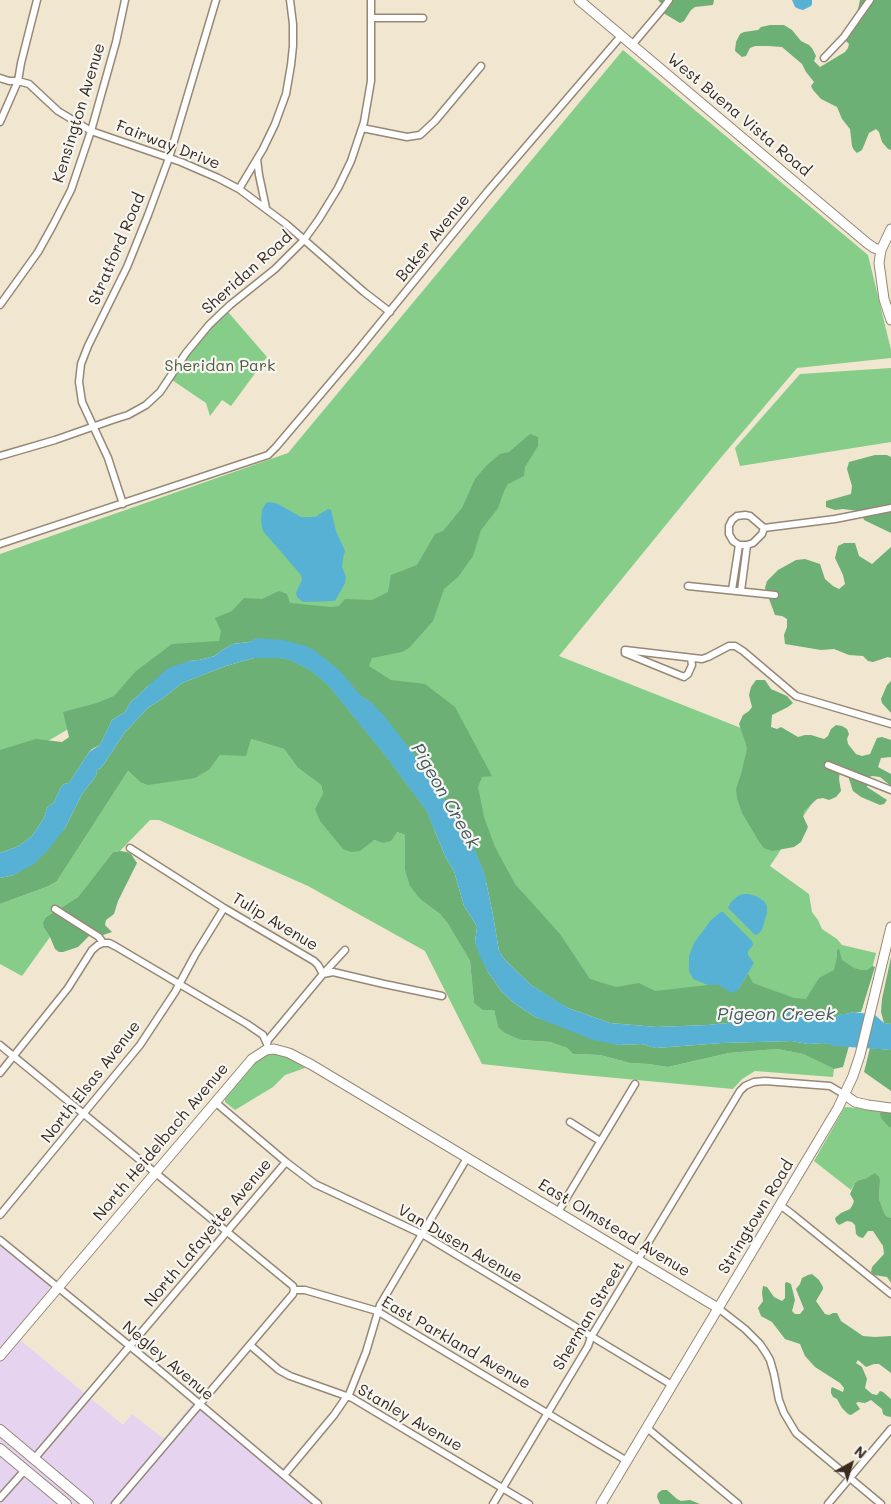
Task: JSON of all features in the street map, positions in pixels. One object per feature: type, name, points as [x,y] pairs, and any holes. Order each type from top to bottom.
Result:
[{"type":"main road","points":[[0,1430],[88,1504]]},
{"type":"main road","points":[[0,1449],[66,1504]]},
{"type":"street","points":[[0,122],[18,81],[20,63],[37,0]]},
{"type":"street","name":"Kensington Avenue","points":[[0,305],[32,262],[71,190],[91,131],[116,42],[125,0]]},
{"type":"street","name":"Stratford Road","points":[[123,504],[108,458],[82,402],[79,382],[81,364],[127,267],[148,215],[169,158],[216,0]]},
{"type":"street","points":[[239,189],[257,159],[278,117],[288,81],[293,46],[290,0]]},
{"type":"street","name":"Sheridan Road","points":[[0,456],[55,440],[138,410],[153,399],[169,380],[186,353],[208,325],[276,269],[304,240],[320,219],[338,188],[351,161],[362,128],[371,81],[371,0]]},
{"type":"street","name":"West Buena Vista Road","points":[[580,0],[867,243],[874,248],[885,249]]},
{"type":"street","points":[[632,45],[669,0]]},
{"type":"street","points":[[824,58],[844,37],[870,0]]},
{"type":"street","points":[[371,18],[423,18]]},
{"type":"street","name":"Baker Avenue","points":[[123,504],[265,456],[276,448],[487,192],[621,36]]},
{"type":"street","points":[[362,128],[407,137],[420,135],[435,121],[481,66]]},
{"type":"street","name":"Fairway Drive","points":[[0,78],[32,86],[58,111],[91,131],[198,168],[239,189],[266,208],[390,312]]},
{"type":"street","points":[[257,159],[266,208]]},
{"type":"street","points":[[891,229],[885,249],[879,258],[879,271],[884,299],[891,320]]},
{"type":"street","points":[[0,544],[123,504]]},
{"type":"street","points":[[764,528],[762,534],[747,546],[739,545],[729,534],[729,526],[737,516],[750,516],[764,528],[835,519],[891,508]]},
{"type":"street","points":[[732,590],[739,545]]},
{"type":"street","points":[[741,591],[747,546]]},
{"type":"street","points":[[688,586],[775,595]]},
{"type":"street","points":[[691,658],[692,665],[688,674],[684,677],[625,653],[625,650],[702,659],[725,648],[735,646],[796,696],[891,724]]},
{"type":"street","points":[[828,765],[891,790]]},
{"type":"street","name":"Tulip Avenue","points":[[130,848],[224,908],[314,961],[323,974],[333,972],[442,996]]},
{"type":"street","name":"North Elsas Avenue","points":[[0,1216],[140,1045],[224,908]]},
{"type":"street","points":[[55,909],[99,937],[103,943]]},
{"type":"street","name":"Stringtown Road","points":[[601,1504],[845,1095],[854,1076],[862,1048],[891,927]]},
{"type":"street","points":[[0,1073],[68,988],[92,950],[103,943],[115,946],[263,1035],[266,1047]]},
{"type":"street","name":"North Heidelbach Avenue","points":[[0,1356],[252,1059],[266,1047],[268,1040],[345,950]]},
{"type":"street","points":[[0,1045],[293,1286],[293,1294],[115,1504]]},
{"type":"street","name":"East Olmstead Avenue","points":[[266,1047],[277,1049],[299,1058],[718,1308],[745,1329],[763,1348],[770,1360],[784,1413],[795,1432],[881,1504]]},
{"type":"street","name":"Sherman Street","points":[[493,1504],[740,1091],[745,1086],[754,1082],[765,1081],[830,1086],[845,1095]]},
{"type":"street","points":[[558,1212],[636,1084]]},
{"type":"street","points":[[845,1095],[855,1102],[891,1108]]},
{"type":"street","name":"Van Dusen Avenue","points":[[215,1102],[315,1184],[422,1234],[672,1385]]},
{"type":"street","points":[[570,1122],[600,1141]]},
{"type":"street","points":[[284,1475],[334,1416],[348,1396],[365,1353],[380,1305],[468,1158]]},
{"type":"street","name":"North Lafayette Avenue","points":[[34,1459],[286,1162]]},
{"type":"street","points":[[779,1207],[792,1214],[891,1294]]},
{"type":"street","name":"Negley Avenue","points":[[0,1240],[200,1404],[318,1504]]},
{"type":"street","name":"East Parkland Avenue","points":[[294,1290],[305,1290],[378,1311],[627,1461]]},
{"type":"street","name":"Stanley Avenue","points":[[250,1345],[279,1370],[290,1376],[348,1396],[529,1504]]},
{"type":"street","points":[[647,1428],[738,1504]]},
{"type":"street","points":[[828,1504],[891,1429]]},
{"type":"street","points":[[0,1498],[25,1470]]},
{"type":"shaded area","points":[[0,1242],[52,1285],[13,1334],[123,1425],[132,1414],[164,1439],[193,1403],[312,1504],[0,1504]]},
{"type":"green space","points":[[658,0],[714,0],[713,5],[695,7],[684,21],[680,23],[660,11],[661,3]]},
{"type":"green space","points":[[860,0],[891,0],[891,150],[882,142],[876,129],[869,133],[862,150],[857,153],[852,146],[850,129],[842,119],[837,107],[821,99],[813,90],[811,86],[814,82],[802,64],[782,47],[755,46],[750,48],[746,56],[742,57],[735,51],[736,42],[740,34],[770,25],[784,25],[792,30],[801,41],[812,48],[816,56],[814,61],[820,67],[845,52],[848,48],[849,44],[844,34],[854,27]]},
{"type":"green space","points":[[623,50],[868,255],[891,350],[891,358],[797,368],[718,461],[559,656],[837,766],[770,866],[809,894],[812,912],[822,929],[837,939],[842,945],[876,953],[862,1010],[595,994],[239,629],[7,765],[0,765],[0,554],[288,453]]},
{"type":"green space","name":"Sheridan Park","points":[[228,312],[267,357],[231,406],[222,400],[210,416],[206,403],[172,380],[204,334]]},
{"type":"green space","points":[[891,368],[891,442],[740,466],[735,448],[800,374]]},
{"type":"green space","points":[[530,434],[538,437],[538,446],[525,467],[524,476],[508,484],[498,508],[481,530],[473,556],[458,577],[444,589],[433,621],[409,648],[402,652],[372,658],[369,666],[391,680],[425,684],[455,707],[492,776],[482,777],[478,787],[484,817],[495,847],[515,884],[560,934],[590,979],[616,987],[639,983],[655,991],[708,985],[719,985],[726,989],[738,990],[748,974],[753,983],[794,998],[806,999],[819,978],[834,970],[837,950],[839,949],[842,960],[854,968],[867,970],[873,966],[875,967],[861,1012],[841,1014],[835,1018],[783,1018],[708,1025],[657,1027],[610,1023],[559,1003],[531,985],[505,960],[499,951],[484,872],[464,825],[444,799],[433,775],[371,702],[257,638],[249,642],[233,644],[215,656],[189,661],[148,686],[130,703],[125,712],[112,720],[100,745],[89,752],[69,783],[61,787],[54,802],[47,808],[44,818],[32,836],[19,846],[0,853],[0,750],[36,739],[62,742],[69,737],[63,712],[97,703],[114,696],[136,671],[172,644],[219,641],[221,631],[215,618],[232,611],[244,598],[262,599],[279,591],[287,594],[290,603],[331,607],[339,606],[345,599],[372,600],[388,592],[391,575],[417,565],[435,534],[443,531],[462,508],[475,479],[487,465],[500,454],[509,452]]},
{"type":"green space","points":[[875,455],[891,457],[891,533],[864,520],[858,511],[835,510],[826,507],[826,501],[851,494],[852,486],[847,469],[849,462]]},
{"type":"green space","points":[[844,543],[855,543],[859,556],[872,564],[891,547],[891,658],[888,657],[873,662],[868,661],[863,656],[849,655],[834,649],[821,650],[785,644],[784,635],[787,619],[775,615],[765,588],[767,581],[778,570],[796,560],[805,559],[820,564],[825,579],[839,589],[845,584],[835,558],[838,546]]},
{"type":"green space","points":[[254,658],[290,660],[310,670],[328,685],[384,754],[426,810],[446,858],[454,871],[464,906],[477,927],[475,942],[488,972],[502,992],[514,1003],[535,1017],[618,1045],[642,1044],[656,1048],[722,1043],[792,1041],[808,1044],[822,1043],[849,1046],[843,1067],[834,1069],[803,1054],[777,1049],[729,1053],[668,1067],[630,1063],[600,1055],[573,1054],[567,1048],[550,1042],[521,1040],[505,1033],[498,1027],[494,1010],[483,1010],[474,1003],[470,961],[448,924],[440,914],[421,900],[410,886],[405,870],[405,835],[397,832],[391,841],[382,843],[374,840],[360,851],[351,852],[343,849],[320,821],[315,809],[323,794],[321,785],[298,768],[284,749],[251,739],[246,756],[220,755],[210,769],[195,778],[148,785],[140,782],[128,771],[57,881],[49,886],[0,904],[0,878],[14,875],[23,869],[65,828],[82,794],[96,776],[97,770],[101,768],[125,732],[149,707],[182,683],[226,666]]},
{"type":"green space","points":[[756,680],[765,680],[771,689],[787,696],[793,703],[772,715],[771,727],[777,729],[781,727],[798,737],[811,735],[824,739],[836,725],[842,726],[847,729],[849,734],[848,744],[856,754],[862,756],[870,754],[877,738],[882,737],[891,740],[891,757],[881,758],[878,767],[891,774],[891,786],[880,777],[872,776],[867,778],[867,787],[887,800],[884,804],[880,805],[861,797],[853,791],[846,770],[840,770],[841,791],[836,797],[829,800],[817,799],[804,811],[803,816],[808,827],[801,842],[794,847],[772,851],[764,848],[742,813],[736,789],[747,749],[739,724],[743,715],[752,707],[749,695],[751,687]]},
{"type":"green space","points":[[891,681],[891,713],[882,703],[881,699],[887,685]]},
{"type":"green space","points":[[251,739],[284,749],[298,768],[321,785],[323,794],[374,840],[382,843],[397,832],[405,835],[405,870],[421,900],[440,914],[470,961],[474,1003],[494,1010],[498,1027],[521,1040],[550,1042],[567,1048],[573,1054],[600,1055],[630,1063],[668,1067],[729,1053],[777,1049],[803,1054],[834,1069],[833,1077],[755,1071],[742,1079],[733,1089],[482,1064],[425,951],[308,886],[159,820],[150,820],[120,851],[113,852],[78,897],[46,917],[44,928],[50,937],[22,976],[0,964],[0,904],[49,886],[57,881],[128,771],[140,782],[210,769],[220,755]]},
{"type":"green space","points":[[120,851],[131,854],[137,863],[118,901],[114,914],[106,920],[105,925],[112,932],[103,935],[91,934],[78,947],[59,952],[55,949],[44,928],[43,923],[46,917],[78,897],[113,852]]},
{"type":"green space","points":[[891,957],[891,1024],[884,1023],[881,1012]]},
{"type":"green space","points":[[870,1048],[891,1050],[891,1091],[864,1072]]},
{"type":"green space","points":[[271,1053],[278,1053],[288,1057],[305,1068],[285,1075],[273,1087],[235,1110],[225,1102],[225,1099],[257,1061]]},
{"type":"green space","points":[[845,1107],[883,1110],[891,1128],[891,1218],[886,1216],[879,1199],[880,1181],[867,1178],[859,1180],[851,1190],[814,1161]]},
{"type":"green space","points":[[883,1110],[891,1111],[891,1128],[881,1118],[880,1113]]},
{"type":"green space","points":[[875,1173],[880,1181],[879,1199],[886,1216],[891,1218],[891,1283],[887,1277],[874,1275],[871,1272],[872,1267],[884,1254],[883,1246],[873,1231],[868,1231],[863,1238],[859,1237],[852,1222],[847,1221],[839,1225],[835,1218],[852,1206],[854,1201],[850,1194],[855,1183]]},
{"type":"green space","points":[[812,1274],[823,1287],[816,1301],[825,1314],[837,1313],[841,1321],[863,1336],[891,1336],[891,1373],[879,1364],[866,1367],[858,1360],[856,1363],[862,1367],[867,1379],[865,1388],[872,1394],[877,1395],[880,1391],[883,1392],[891,1399],[891,1417],[883,1414],[882,1409],[871,1400],[865,1403],[856,1403],[860,1409],[851,1415],[848,1414],[831,1393],[832,1387],[843,1392],[844,1388],[840,1383],[815,1367],[805,1356],[800,1344],[785,1339],[772,1322],[761,1316],[758,1308],[763,1301],[763,1286],[767,1287],[774,1297],[782,1301],[785,1298],[785,1283],[787,1282],[791,1284],[795,1300],[792,1311],[795,1314],[800,1314],[804,1309],[796,1289],[802,1278]]},
{"type":"green space","points":[[662,1490],[667,1490],[681,1501],[690,1500],[700,1504],[660,1504],[657,1497],[658,1493]]},
{"type":"water","points":[[792,0],[812,0],[812,4],[803,10],[795,7]]},
{"type":"water","points":[[266,503],[278,504],[301,517],[315,517],[328,509],[331,510],[336,531],[345,551],[342,567],[346,577],[345,583],[335,601],[303,602],[297,597],[296,593],[302,580],[301,575],[263,531],[261,521],[262,510]]},
{"type":"water","points":[[257,638],[283,640],[314,650],[339,670],[362,697],[371,702],[433,775],[444,799],[464,825],[484,872],[499,951],[505,960],[531,985],[568,1008],[610,1023],[657,1027],[708,1025],[756,1020],[765,1019],[770,1015],[774,1020],[783,1018],[786,1014],[791,1013],[835,1018],[841,1014],[854,1012],[875,1015],[884,1023],[891,1024],[891,1050],[836,1046],[822,1043],[808,1044],[792,1041],[722,1043],[656,1048],[642,1044],[618,1045],[593,1040],[535,1017],[514,1003],[502,992],[488,972],[475,942],[477,927],[464,906],[454,871],[446,858],[426,810],[328,685],[310,670],[290,660],[254,658],[226,666],[182,683],[149,707],[125,732],[101,768],[97,770],[96,776],[82,794],[65,828],[49,849],[34,864],[14,875],[0,878],[0,853],[19,846],[32,836],[44,818],[47,808],[54,802],[61,787],[69,783],[89,752],[100,745],[112,720],[125,712],[130,703],[148,686],[168,668],[189,661],[215,656],[233,644],[249,642]]},
{"type":"water","points":[[743,894],[756,896],[764,901],[767,906],[762,930],[757,935],[728,908],[731,902]]},
{"type":"water","points":[[721,912],[752,941],[753,945],[748,951],[748,955],[754,963],[738,990],[731,993],[719,985],[708,985],[693,979],[689,971],[689,956],[694,943],[711,920]]},
{"type":"water label","name":"Pigeon Creek","points":[[445,796]]},
{"type":"water label","name":"Pigeon Creek","points":[[776,1014]]}]
